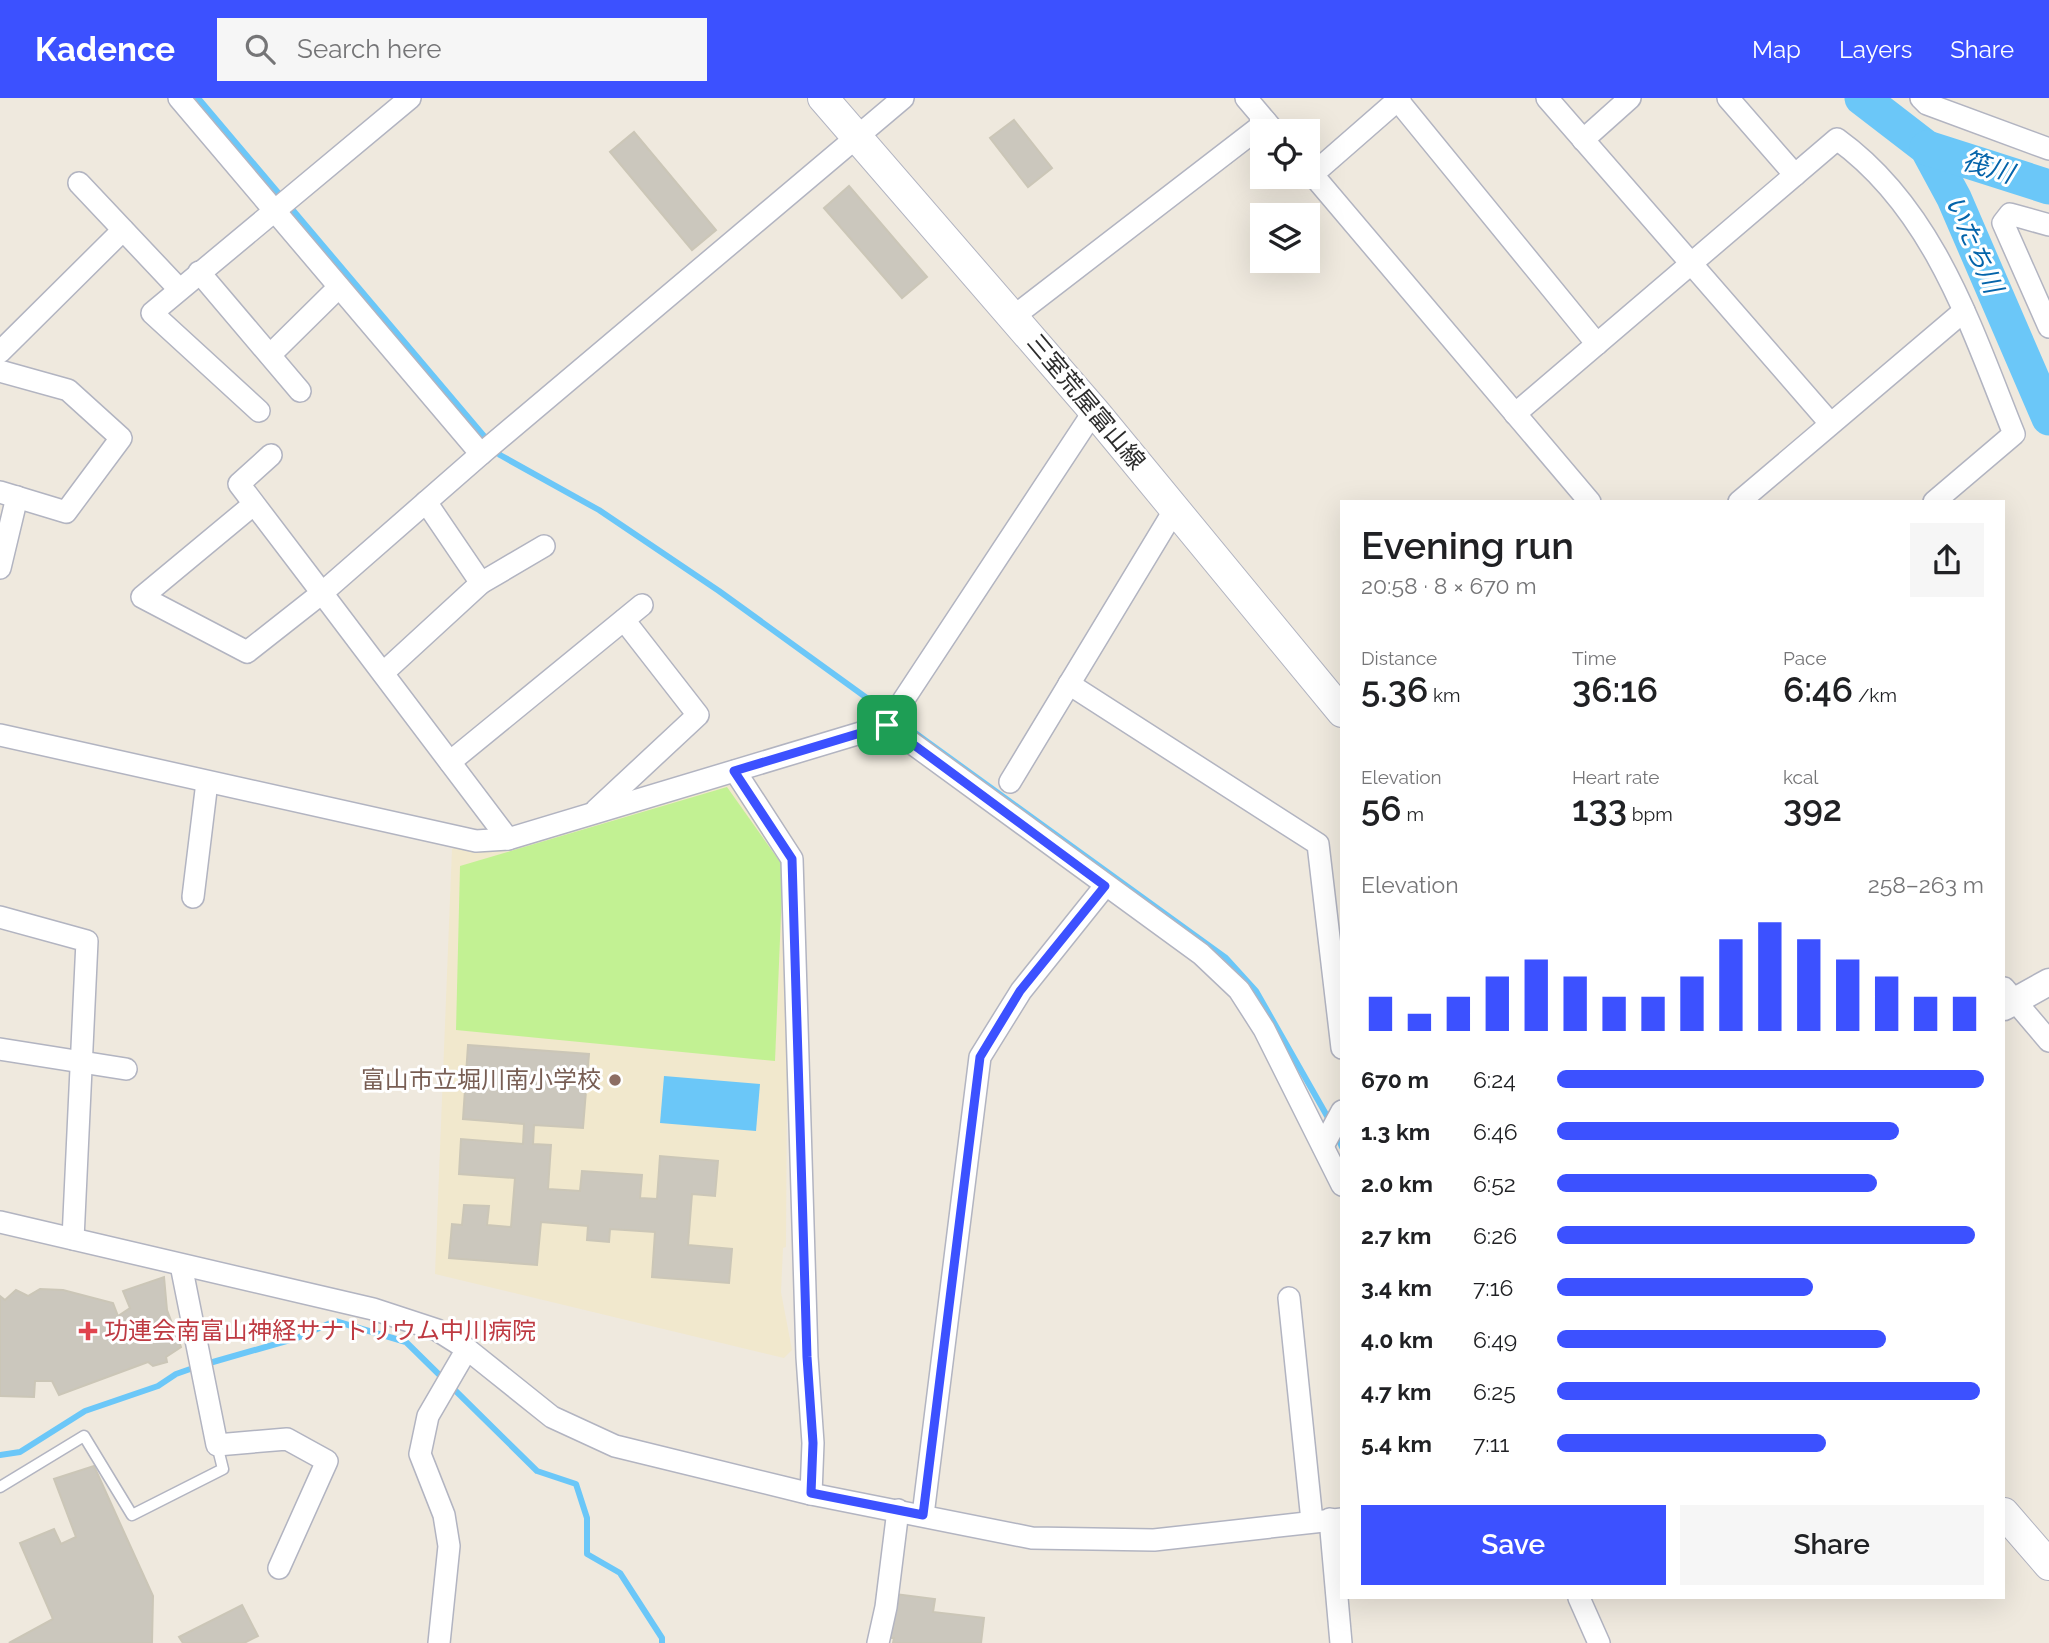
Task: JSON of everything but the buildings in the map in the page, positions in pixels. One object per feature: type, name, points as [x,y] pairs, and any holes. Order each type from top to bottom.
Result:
[{"type":"main road","name":"三室荒屋富山線","points":[[823,98],[1094,411],[1340,710]]},
{"type":"main road","points":[[2007,1522],[2049,1565]]},
{"type":"street","points":[[179,98],[481,454]]},
{"type":"street","points":[[259,411],[152,313],[273,209],[410,98]]},
{"type":"street","points":[[254,504],[142,597],[247,652],[322,593],[481,454],[902,98]]},
{"type":"street","points":[[1246,98],[1263,119]]},
{"type":"street","points":[[1547,98],[1830,423]]},
{"type":"street","points":[[1583,140],[1630,98]]},
{"type":"street","points":[[1728,98],[1795,175]]},
{"type":"street","points":[[1928,102],[1954,98]]},
{"type":"street","points":[[1320,163],[1398,99],[1597,344]]},
{"type":"street","points":[[1928,102],[2049,149]]},
{"type":"street","points":[[1515,414],[1837,139],[1885,181],[1925,233],[1964,311],[2014,434],[1936,500]]},
{"type":"street","points":[[1013,317],[1250,142]]},
{"type":"street","points":[[79,183],[179,289]]},
{"type":"street","points":[[1320,183],[1588,500]]},
{"type":"street","points":[[2049,225],[2018,214],[2010,214],[2003,223],[2049,327]]},
{"type":"street","points":[[0,352],[124,230]]},
{"type":"street","points":[[199,272],[300,391]]},
{"type":"street","points":[[270,355],[339,287]]},
{"type":"street","points":[[1741,500],[1964,311]]},
{"type":"street","points":[[0,371],[68,390],[121,439],[66,512],[8,495],[0,568]]},
{"type":"street","points":[[0,735],[476,841],[508,839],[887,725],[1094,411]]},
{"type":"street","points":[[271,455],[239,484],[508,839]]},
{"type":"street","points":[[426,502],[481,583]]},
{"type":"street","points":[[1010,782],[1175,509]]},
{"type":"street","points":[[383,673],[481,583],[544,547]]},
{"type":"street","points":[[450,762],[642,605]]},
{"type":"street","points":[[593,813],[698,715],[624,620]]},
{"type":"street","points":[[1069,684],[1318,844],[1340,1031]]},
{"type":"street","points":[[887,725],[1201,954],[1239,990],[1264,1029],[1340,1181]]},
{"type":"street","points":[[734,771],[792,859],[807,1357],[813,1443],[811,1493]]},
{"type":"street","points":[[193,898],[207,782]]},
{"type":"street","points":[[923,1515],[980,1057],[1020,991],[1105,886]]},
{"type":"street","points":[[0,917],[86,941],[73,1239]]},
{"type":"street","points":[[2049,982],[2007,998],[2049,1041]]},
{"type":"street","points":[[0,1049],[125,1069]]},
{"type":"street","points":[[1322,1146],[1340,1114]]},
{"type":"street","points":[[0,1222],[373,1309],[437,1330],[467,1349],[552,1417],[615,1446],[811,1493],[1032,1538],[1154,1540],[1328,1520]]},
{"type":"street","points":[[181,1265],[217,1445],[287,1439],[327,1461],[279,1568]]},
{"type":"street","points":[[1289,1298],[1328,1520],[1342,1643]]},
{"type":"street","points":[[439,1643],[449,1546],[444,1515],[420,1454],[428,1416],[467,1349]]},
{"type":"street","points":[[878,1643],[886,1607],[898,1510]]},
{"type":"street","points":[[1579,1599],[1599,1643]]},
{"type":"lane","points":[[0,1487],[84,1436],[132,1515],[223,1469],[217,1445]]},
{"type":"shaded area","name":"富山市立堀川南小学校","points":[[737,780],[779,855],[788,912],[786,1247],[783,1248],[781,1292],[792,1350],[784,1358],[435,1274],[452,849],[458,845]]},
{"type":"green space","points":[[727,787],[783,866],[775,1061],[456,1030],[460,866]]},
{"type":"water","points":[[664,1076],[760,1084],[756,1131],[660,1123]]},
{"type":"waterway","points":[[198,98],[500,455],[599,510],[719,591],[1226,958],[1256,991],[1331,1123]]},
{"type":"waterway","name":"いたち川","points":[[1862,98],[1927,148],[1954,198],[2049,418]]},
{"type":"waterway","name":"筏川","points":[[1927,148],[2049,187]]},
{"type":"waterway","points":[[1336,1133],[1340,1142]]},
{"type":"waterway","points":[[206,1364],[297,1338],[335,1321],[406,1342],[537,1471],[576,1484],[587,1518],[587,1554],[620,1573],[662,1638],[662,1643]]},
{"type":"waterway","points":[[0,1455],[20,1452],[85,1411],[158,1386],[176,1374],[196,1367]]},
{"type":"place","name":"富山市立堀川南小学校","points":[[615,1080]]},
{"type":"place","name":"功連会南富山神経サナトリウム中川病院","points":[[88,1331]]},
{"type":"route","points":[[887,725],[1105,886],[1020,991],[980,1057],[923,1515],[811,1493],[813,1443],[807,1357],[792,859],[734,771],[887,725]]}]
